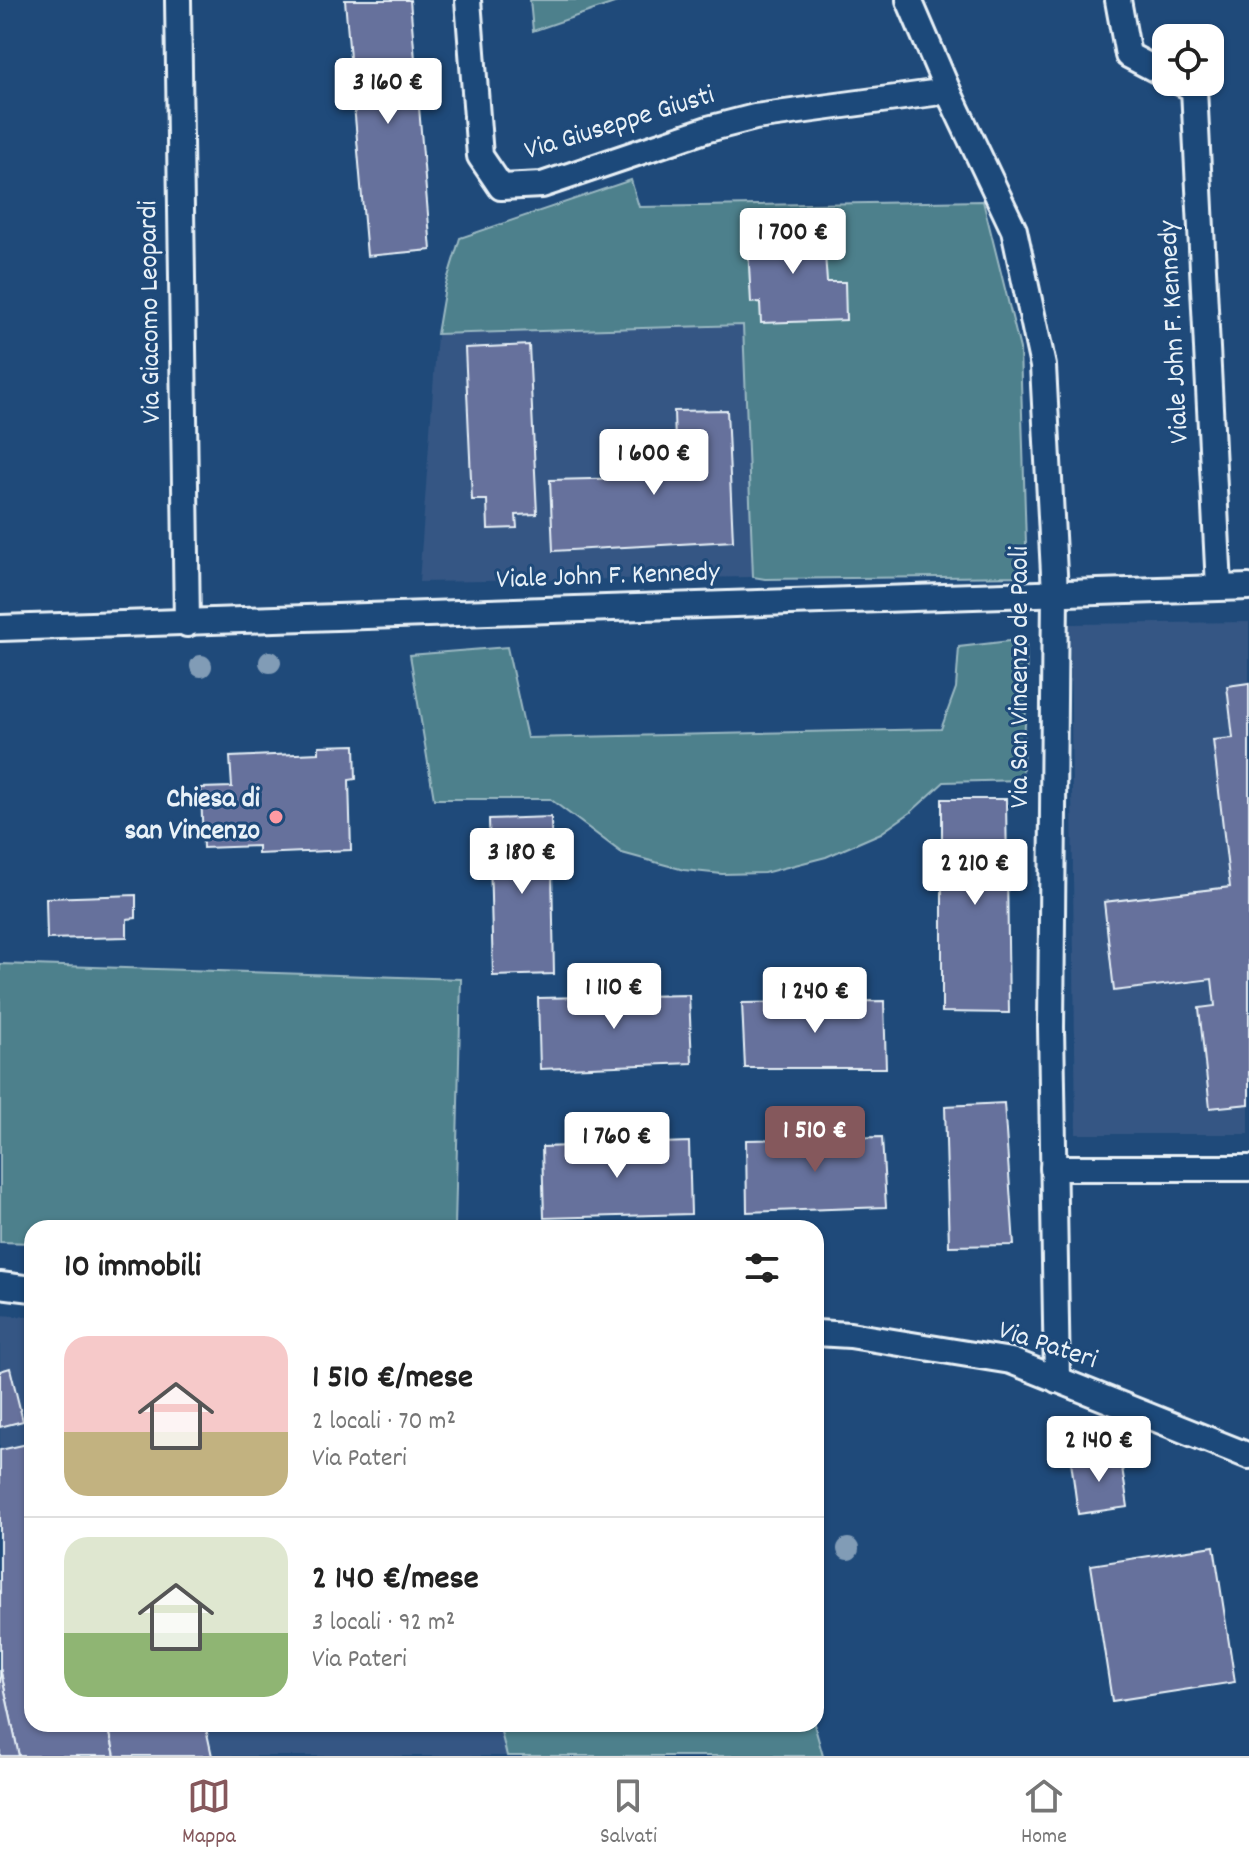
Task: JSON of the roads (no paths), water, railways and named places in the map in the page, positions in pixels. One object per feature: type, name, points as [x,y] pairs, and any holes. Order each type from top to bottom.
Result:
[{"type":"street","name":"Via Giacomo Leopardi","points":[[178,0],[187,624]]},
{"type":"street","name":"Via Giuseppe Giusti","points":[[468,0],[480,156],[501,187],[542,185],[708,129],[755,117],[948,91]]},
{"type":"street","name":"Via San Vincenzo de Paoli","points":[[909,0],[1014,230],[1043,366],[1055,592],[1051,1027],[1057,1380]]},
{"type":"street","points":[[1118,0],[1128,55],[1152,68]]},
{"type":"street","name":"Viale John F. Kennedy","points":[[1194,96],[1219,587]]},
{"type":"street","name":"Viale John F. Kennedy","points":[[0,628],[1249,587]]},
{"type":"street","points":[[1053,1168],[1249,1168]]},
{"type":"street","points":[[0,1285],[24,1288]]},
{"type":"street","name":"Via Pateri","points":[[824,1333],[1011,1361],[1249,1456]]},
{"type":"place","name":"Chiesa di san Vincenzo","points":[[276,817]]}]
